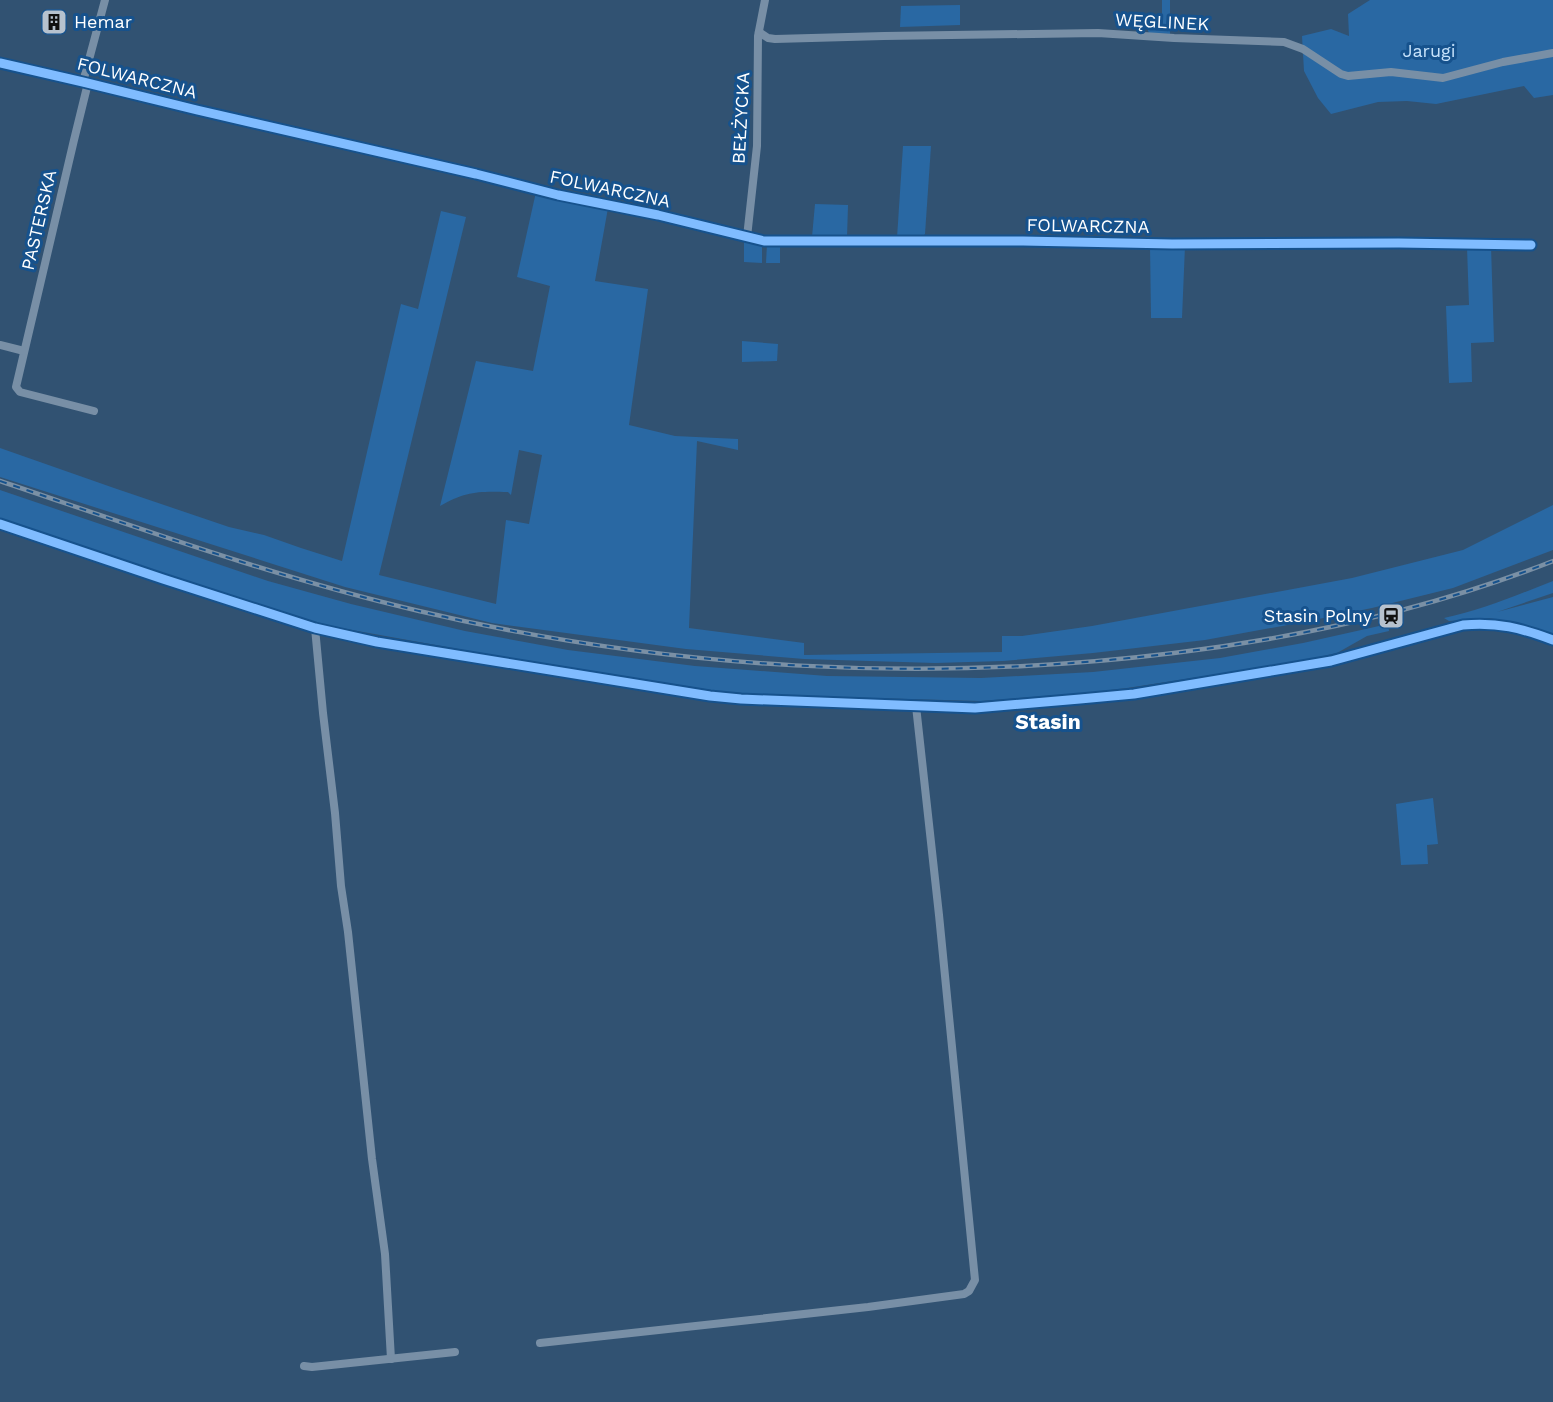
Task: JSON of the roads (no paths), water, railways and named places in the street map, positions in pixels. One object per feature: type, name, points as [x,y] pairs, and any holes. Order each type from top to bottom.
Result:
[{"type":"street","name":"PASTERSKA","points":[[94,411],[20,392],[16,387],[105,0]]},
{"type":"street","name":"BEŁŻYCKA","points":[[747,237],[757,146],[759,32],[765,0]]},
{"type":"street","name":"WĘGLINEK","points":[[759,32],[768,38],[775,39],[1098,33],[1284,42],[1303,49],[1341,74],[1348,76],[1391,72],[1443,78],[1503,62],[1553,53]]},
{"type":"street","name":"FOLWARCZNA","points":[[0,63],[558,195],[658,215],[764,242],[1399,243],[1531,246]]},
{"type":"street","points":[[0,345],[24,351]]},
{"type":"street","points":[[0,524],[315,628],[377,642],[710,696],[762,700],[975,708],[1134,694],[1331,661],[1463,625],[1500,624],[1553,640]]},
{"type":"street","points":[[315,628],[341,886],[385,1254],[391,1359]]},
{"type":"street","points":[[540,1343],[868,1307],[964,1294],[969,1291],[975,1280],[916,705]]},
{"type":"street","points":[[304,1366],[455,1352]]},
{"type":"railway","points":[[0,481],[261,568],[419,611],[512,631],[606,646],[700,658],[795,665],[890,669],[985,668],[1174,653],[1271,639],[1366,619],[1461,593],[1553,561]]},
{"type":"place","name":"Hemar","points":[[54,22]]},
{"type":"place","name":"Stasin Polny","points":[[1391,616]]},
{"type":"district","name":"Stasin","points":[[1048,722]]},
{"type":"park label","name":"Jarugi","points":[[1429,51]]}]
